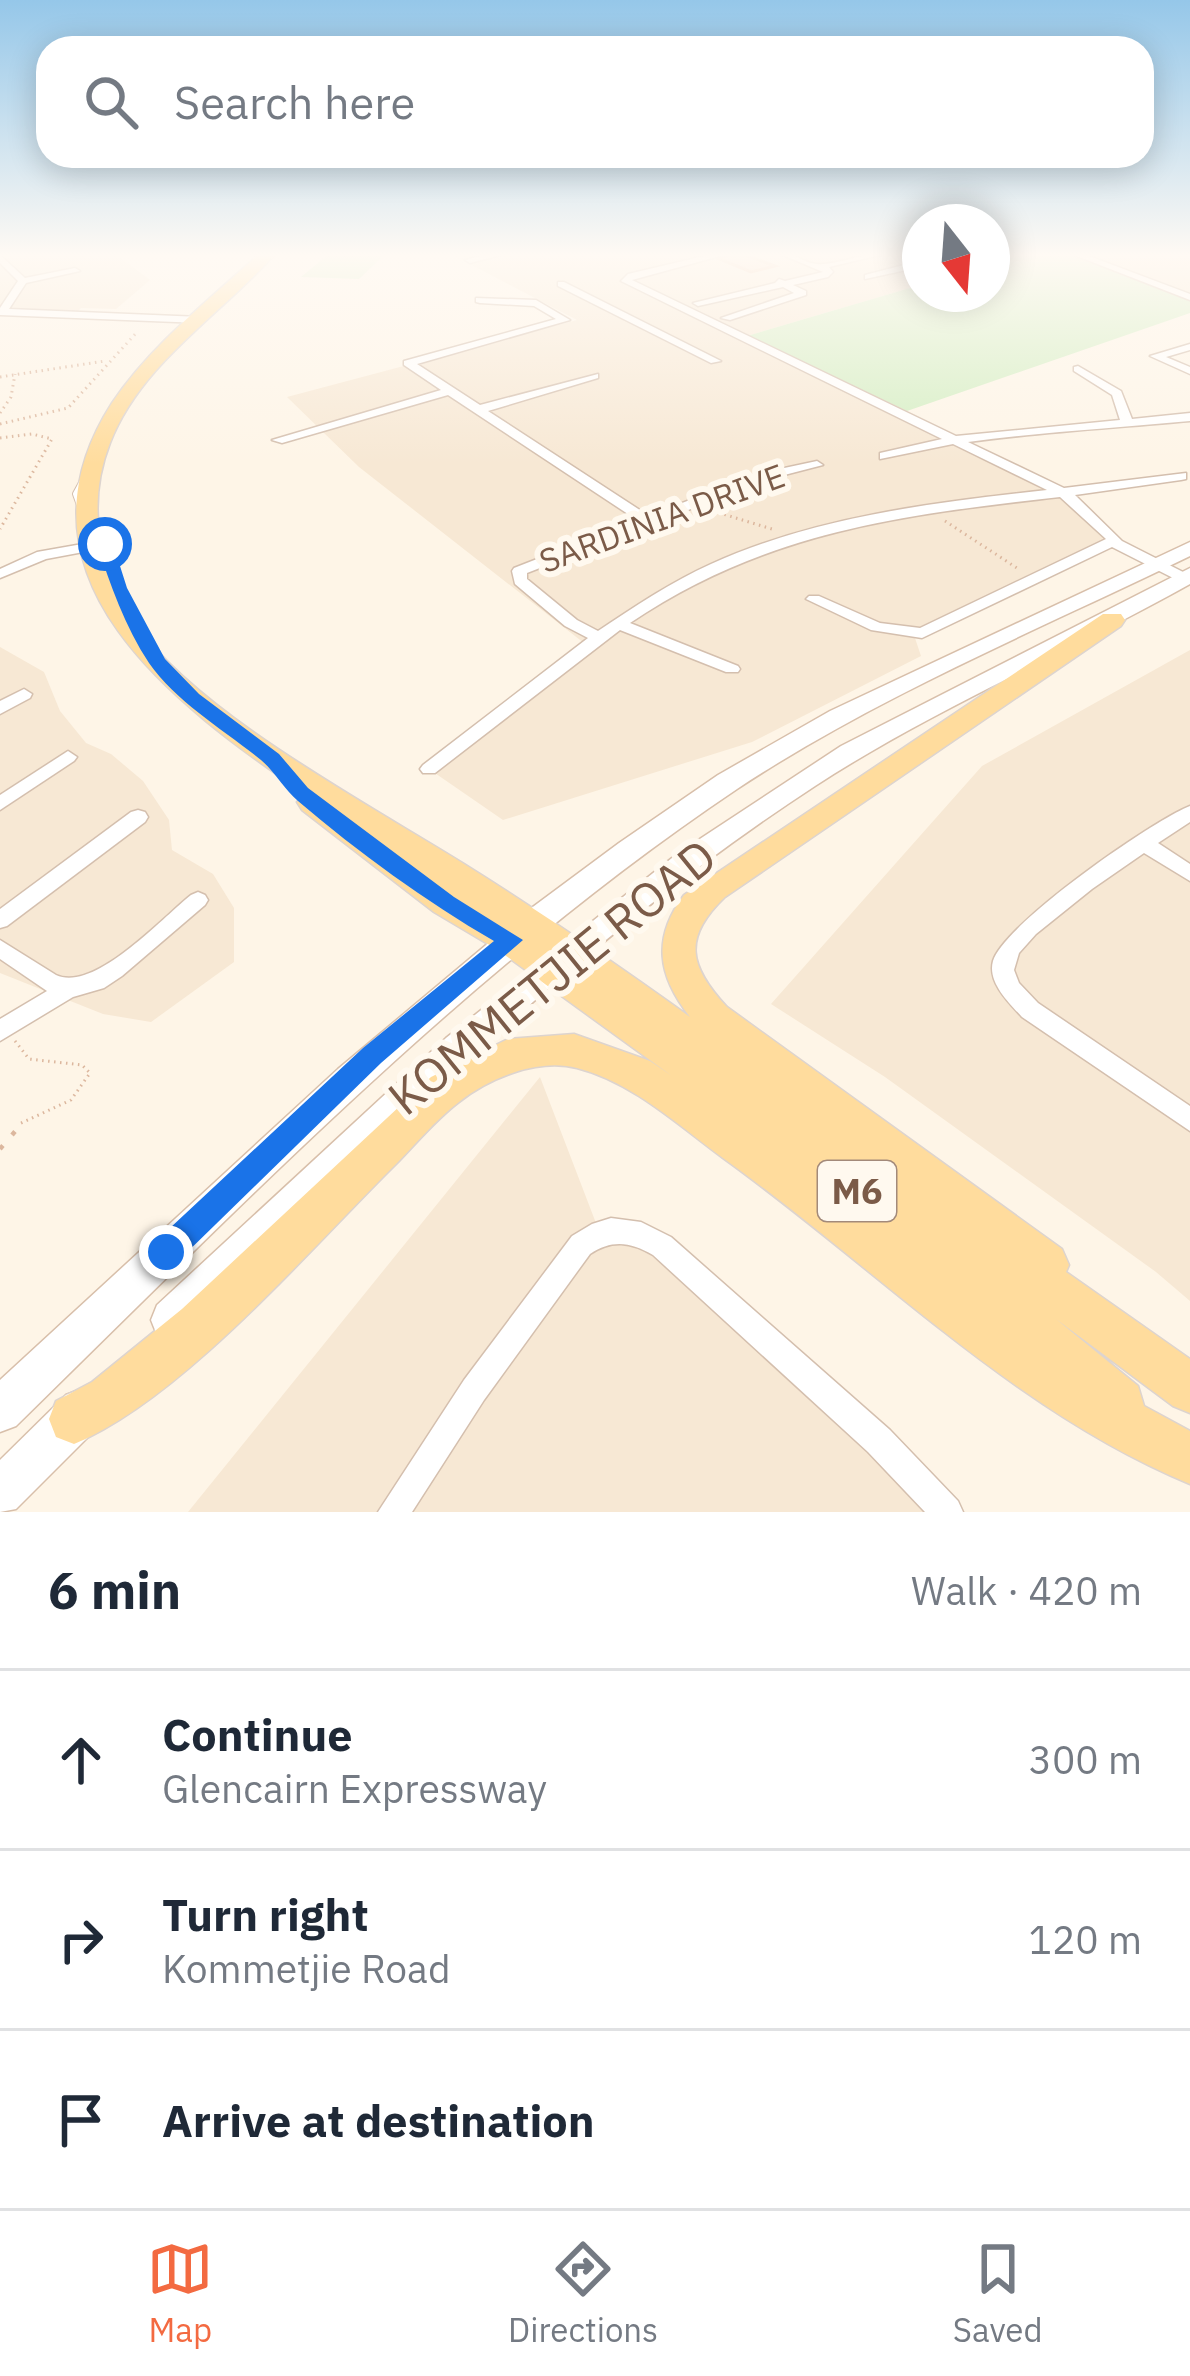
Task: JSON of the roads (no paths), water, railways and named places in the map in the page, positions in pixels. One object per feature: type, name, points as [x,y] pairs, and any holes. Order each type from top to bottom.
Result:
[{"type":"main road","name":"M6","points":[[197,324],[112,415],[88,473],[84,516],[97,545],[110,601],[141,649],[192,698],[272,759],[301,793],[446,903],[522,932],[1153,1359],[1190,1389]]},
{"type":"main road","name":"M6","points":[[97,545],[105,468],[116,429],[143,378]]},
{"type":"main road","name":"KOMMETJIE ROAD","points":[[0,1410],[372,1056],[522,932],[730,781],[907,684],[1190,548]]},
{"type":"main road","name":"KOMMETJIE ROAD","points":[[0,1493],[349,1145],[562,960],[772,802],[942,703],[1112,620],[1187,576]]},
{"type":"main road","points":[[1112,620],[713,888],[685,914],[676,950],[686,983],[714,1018],[974,1208],[1101,1310],[1153,1359]]},
{"type":"main road","name":"M6","points":[[562,960],[933,1249],[1190,1458]]},
{"type":"main road","points":[[74,1419],[109,1399],[200,1326],[445,1089],[508,1055],[574,1050],[636,1073],[796,1185],[1073,1394],[1190,1458]]},
{"type":"street","points":[[556,324],[409,361],[646,520]]},
{"type":"street","points":[[640,324],[715,361]]},
{"type":"street","points":[[717,324],[1067,495],[1103,525],[1113,542],[1187,576]]},
{"type":"street","points":[[687,347],[734,332]]},
{"type":"street","points":[[1190,347],[1155,356],[1190,371]]},
{"type":"street","points":[[675,361],[701,354]]},
{"type":"street","points":[[1078,369],[1117,393],[1128,425]]},
{"type":"street","points":[[477,410],[594,376]]},
{"type":"street","points":[[278,440],[448,391]]},
{"type":"street","points":[[884,456],[955,439],[1049,426],[1128,425],[1190,417]]},
{"type":"street","name":"SARDINIA DRIVE","points":[[602,639],[571,622],[520,581],[519,571],[760,477],[817,465]]},
{"type":"street","points":[[429,769],[652,602],[716,567],[803,535],[928,510],[1067,495],[1181,476]]},
{"type":"street","points":[[814,599],[878,627],[913,634],[936,629],[1113,542]]},
{"type":"street","points":[[0,574],[31,558],[97,545]]},
{"type":"street","points":[[621,625],[732,669]]},
{"type":"street","points":[[0,709],[24,694]]},
{"type":"street","points":[[0,804],[68,757]]},
{"type":"street","points":[[1190,813],[1078,888],[1006,951],[1004,977],[1030,1010],[1190,1120]]},
{"type":"street","points":[[0,920],[138,817]]},
{"type":"street","points":[[1144,843],[1190,874]]},
{"type":"street","points":[[3,1029],[68,989],[84,988],[114,970],[198,900]]},
{"type":"street","points":[[0,948],[68,989]]},
{"type":"street","points":[[394,1512],[474,1390],[581,1245],[599,1232],[627,1229],[662,1246],[879,1441],[947,1512]]}]
